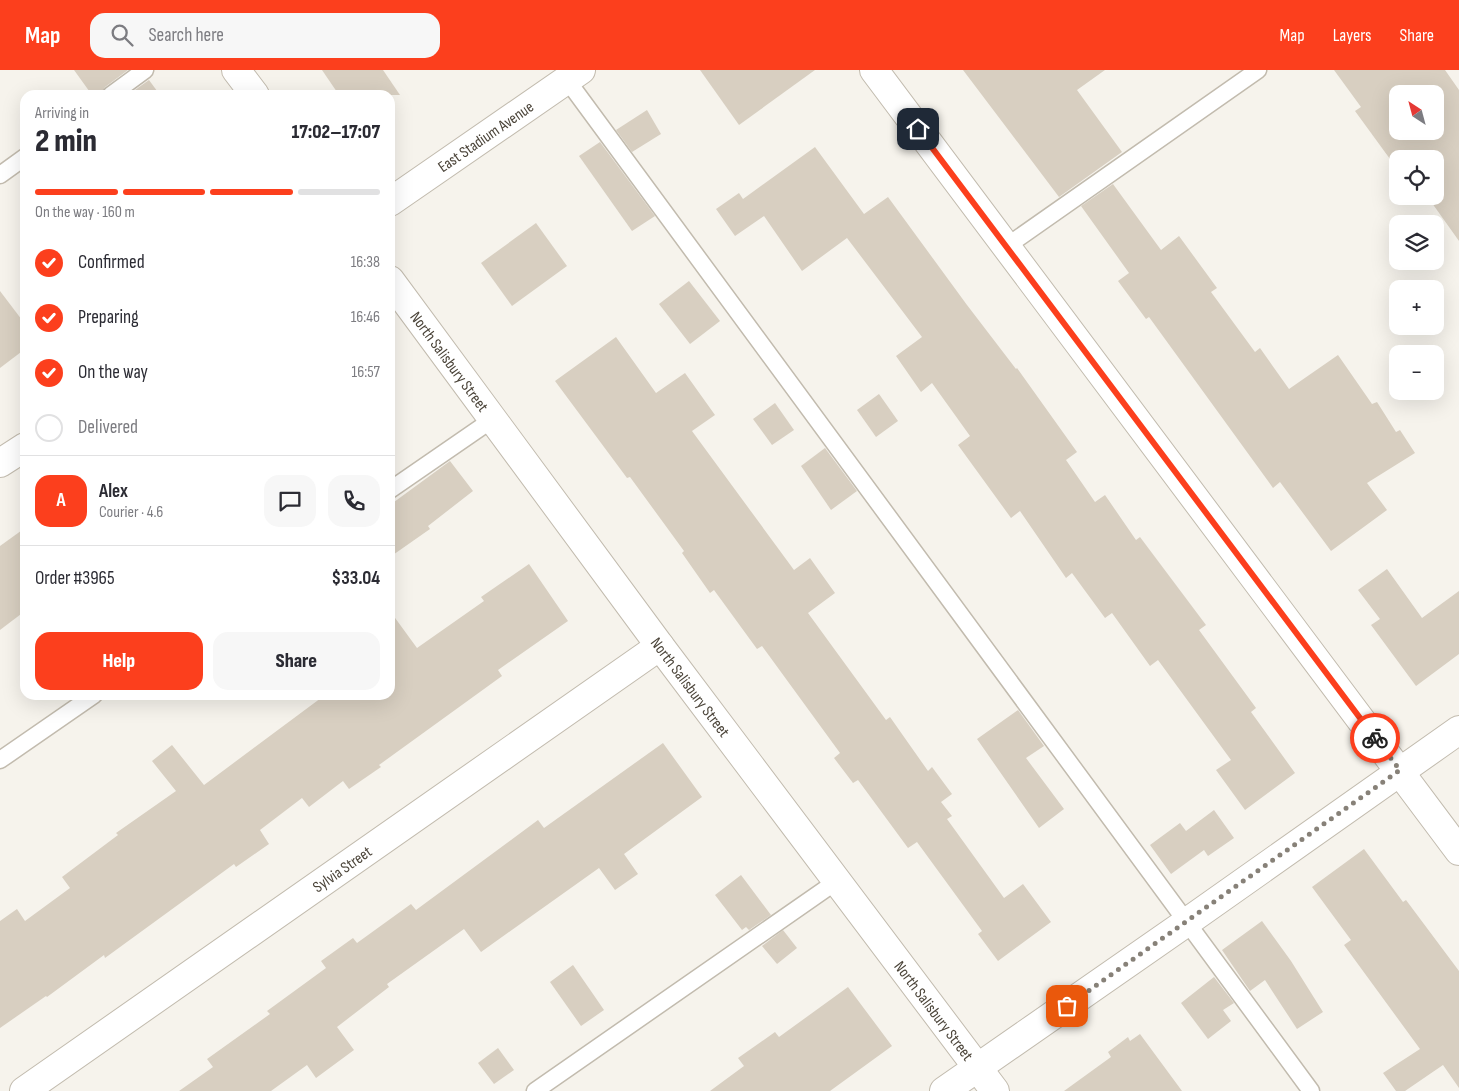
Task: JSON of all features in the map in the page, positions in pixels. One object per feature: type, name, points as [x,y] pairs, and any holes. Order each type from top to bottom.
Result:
[{"type":"street","points":[[236,70],[251,90]]},
{"type":"street","points":[[874,70],[1459,851]]},
{"type":"street","name":"East Stadium Avenue","points":[[395,199],[574,75]]},
{"type":"street","name":"North Salisbury Street","points":[[395,287],[660,646],[995,1091]]},
{"type":"street","points":[[0,464],[20,450]]},
{"type":"street","name":"Sylvia Street","points":[[24,1091],[660,646]]},
{"type":"street","points":[[944,1091],[1188,922],[1459,730]]},
{"type":"lane","points":[[118,90],[146,70]]},
{"type":"lane","points":[[1006,246],[1258,70]]},
{"type":"lane","points":[[574,75],[1311,1091]]},
{"type":"lane","points":[[0,175],[20,161]]},
{"type":"lane","points":[[395,486],[492,418]]},
{"type":"lane","points":[[0,760],[87,700]]},
{"type":"lane","points":[[536,1091],[837,881]]},
{"type":"building","points":[[74,70],[128,70],[104,90],[88,90]]},
{"type":"building","points":[[322,70],[383,70],[400,95],[395,95],[395,90],[336,90]]},
{"type":"building","points":[[700,70],[815,70],[739,125]]},
{"type":"building","points":[[963,70],[1105,70],[1077,90],[1122,152],[1059,197]]},
{"type":"building","points":[[1334,70],[1445,70],[1459,90],[1459,241],[1444,220],[1444,215],[1441,215],[1433,205],[1444,205],[1444,150],[1389,150],[1389,158],[1355,111],[1361,107]]},
{"type":"building","points":[[149,80],[156,90],[135,90]]},
{"type":"building","points":[[647,110],[661,134],[632,152],[616,130]]},
{"type":"building","points":[[600,142],[655,216],[632,231],[579,156]]},
{"type":"building","points":[[815,147],[864,214],[888,197],[967,305],[1017,368],[1077,452],[1066,460],[1095,502],[1105,495],[1136,540],[1140,537],[1206,625],[1199,630],[1256,708],[1251,712],[1295,773],[1245,810],[1216,770],[1231,760],[1158,660],[1150,666],[1112,613],[1105,618],[1072,573],[1066,578],[1020,511],[1011,518],[958,445],[970,436],[932,383],[921,392],[896,356],[922,337],[847,238],[802,271],[764,216],[735,236],[716,209],[739,193],[743,199]]},
{"type":"building","points":[[1113,184],[1161,250],[1179,236],[1217,288],[1211,292],[1255,352],[1260,348],[1289,389],[1338,355],[1372,404],[1377,402],[1396,432],[1400,430],[1415,453],[1367,483],[1387,510],[1331,551],[1280,482],[1273,488],[1149,317],[1146,319],[1118,281],[1129,273],[1081,206]]},
{"type":"building","points":[[536,223],[567,266],[512,306],[481,263]]},
{"type":"building","points":[[689,281],[720,321],[690,344],[659,304]]},
{"type":"building","points":[[0,291],[20,317],[20,353],[0,368]]},
{"type":"building","points":[[616,337],[656,393],[685,373],[715,415],[692,431],[794,570],[810,558],[835,593],[808,613],[886,720],[890,717],[928,771],[932,767],[952,794],[941,802],[952,816],[947,819],[1004,898],[1023,884],[1051,922],[998,961],[978,934],[982,931],[917,842],[908,848],[858,780],[853,783],[834,758],[840,753],[762,646],[757,649],[714,590],[710,593],[682,553],[684,551],[630,477],[627,478],[555,381]]},
{"type":"building","points":[[879,394],[898,421],[876,437],[857,410]]},
{"type":"building","points":[[775,403],[794,430],[772,445],[753,419]]},
{"type":"building","points":[[825,448],[857,491],[831,510],[801,466]]},
{"type":"building","points":[[450,461],[473,491],[428,526],[430,529],[395,554],[395,501]]},
{"type":"building","points":[[20,532],[20,615],[0,630],[0,546]]},
{"type":"building","points":[[529,564],[568,621],[498,670],[502,676],[349,789],[343,781],[309,807],[302,798],[260,830],[269,844],[236,867],[234,864],[105,958],[104,955],[47,997],[0,1028],[0,921],[17,909],[25,921],[70,888],[62,877],[118,835],[116,833],[176,791],[152,761],[172,745],[204,785],[318,700],[395,700],[395,618],[417,648],[484,601],[481,597]]},
{"type":"building","points":[[1387,569],[1422,618],[1459,591],[1459,654],[1416,686],[1371,625],[1380,619],[1358,590]]},
{"type":"building","points":[[1018,710],[1044,746],[1026,758],[1064,809],[1039,828],[977,739]]},
{"type":"building","points":[[663,743],[702,797],[624,854],[638,874],[615,890],[599,868],[481,952],[464,929],[387,984],[389,987],[337,1027],[354,1050],[316,1078],[307,1065],[271,1091],[179,1091],[213,1067],[207,1059],[270,1014],[267,1011],[326,968],[321,961],[353,938],[357,943],[411,904],[416,910],[538,820],[544,828]]},
{"type":"building","points":[[1214,810],[1234,838],[1208,856],[1204,850],[1171,874],[1150,845],[1180,823],[1186,831]]},
{"type":"building","points":[[1364,849],[1403,902],[1406,900],[1459,971],[1459,1088],[1443,1065],[1405,1091],[1396,1091],[1383,1073],[1420,1049],[1344,945],[1351,940],[1312,887]]},
{"type":"building","points":[[741,875],[771,915],[749,930],[746,927],[742,930],[715,895]]},
{"type":"building","points":[[1262,921],[1291,961],[1323,1012],[1297,1029],[1265,980],[1250,991],[1222,950]]},
{"type":"building","points":[[783,930],[797,948],[777,964],[762,946]]},
{"type":"building","points":[[573,965],[604,1010],[581,1026],[550,982]]},
{"type":"building","points":[[1214,977],[1234,1003],[1223,1010],[1231,1021],[1208,1039],[1181,1003]]},
{"type":"building","points":[[848,987],[892,1046],[830,1091],[710,1091],[744,1066],[738,1058],[775,1032],[779,1037]]},
{"type":"building","points":[[1140,1034],[1182,1091],[1064,1091],[1111,1057],[1108,1052],[1128,1037],[1130,1041]]},
{"type":"building","points":[[498,1048],[514,1070],[494,1084],[478,1063]]},
{"type":"way so far","points":[[1067,1006],[1400,770],[1375,738]]},
{"type":"route","points":[[918,129],[1375,738]]}]
